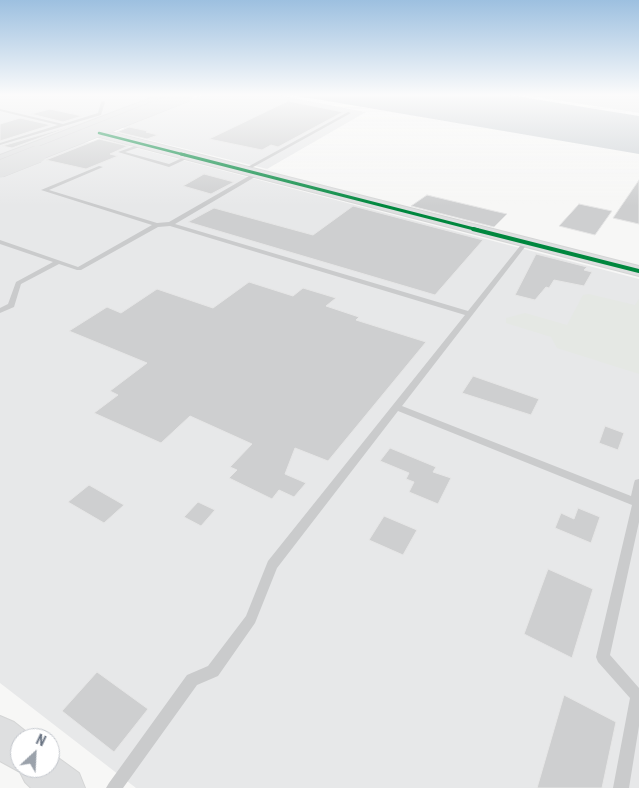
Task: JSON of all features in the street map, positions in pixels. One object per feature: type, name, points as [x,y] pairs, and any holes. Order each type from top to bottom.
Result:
[{"type":"highway","points":[[0,161],[77,132]]},
{"type":"highway","points":[[0,169],[95,132]]},
{"type":"main road","points":[[0,161],[74,132]]},
{"type":"main road","points":[[0,173],[99,132]]},
{"type":"street","points":[[99,132],[639,271]]},
{"type":"street","points":[[0,736],[10,744]]},
{"type":"street","points":[[52,778],[64,788]]},
{"type":"lane","points":[[0,144],[40,132]]},
{"type":"lane","points":[[170,224],[318,132]]},
{"type":"lane","points":[[143,144],[120,152],[168,166],[191,156]]},
{"type":"lane","points":[[101,167],[44,190],[157,225],[170,224],[469,314]]},
{"type":"lane","points":[[0,242],[79,269],[157,225]]},
{"type":"lane","points":[[114,788],[192,680],[213,671],[251,619],[272,565],[526,242]]},
{"type":"lane","points":[[0,311],[11,305],[18,283],[58,262]]},
{"type":"lane","points":[[396,407],[637,502]]},
{"type":"lane","points":[[621,788],[637,696],[603,657],[637,502],[639,483]]},
{"type":"shaded area","points":[[0,132],[64,132],[0,157]]},
{"type":"shaded area","points":[[125,132],[332,132],[267,169],[125,134]]},
{"type":"shaded area","points":[[508,132],[639,132],[639,154]]},
{"type":"shaded area","points":[[109,141],[639,279],[639,788],[136,788],[0,683],[0,175],[78,143]]},
{"type":"shaded area","points":[[589,294],[635,305],[639,299],[639,374],[557,348],[551,337],[506,323],[506,318],[525,313],[567,325],[583,295]]},
{"type":"building","points":[[0,132],[29,132],[0,141]]},
{"type":"building","points":[[51,132],[56,132],[12,148],[2,146]]},
{"type":"building","points":[[117,132],[146,132],[158,135],[147,139]]},
{"type":"building","points":[[224,132],[306,132],[278,147],[271,145],[262,150],[209,139]]},
{"type":"building","points":[[99,139],[128,146],[110,154],[118,156],[86,169],[46,160]]},
{"type":"building","points":[[204,174],[234,182],[211,194],[183,186]]},
{"type":"building","points":[[639,180],[639,224],[613,218]]},
{"type":"building","points":[[427,195],[507,214],[494,227],[411,206]]},
{"type":"building","points":[[579,204],[612,211],[595,235],[559,226]]},
{"type":"building","points":[[353,206],[483,240],[435,295],[188,222],[214,208],[313,235]]},
{"type":"building","points":[[536,254],[587,267],[584,270],[592,272],[584,286],[554,280],[549,288],[546,287],[535,300],[515,295]]},
{"type":"building","points":[[249,282],[293,296],[303,288],[336,298],[326,306],[359,317],[356,320],[426,342],[328,461],[295,448],[285,474],[306,483],[294,497],[279,490],[272,499],[229,478],[237,470],[230,467],[252,444],[190,416],[161,443],[94,413],[118,395],[110,391],[147,363],[69,331],[107,307],[121,313],[157,289],[213,308]]},
{"type":"building","points":[[473,376],[539,399],[531,415],[462,393]]},
{"type":"building","points":[[605,426],[624,433],[618,450],[599,443]]},
{"type":"building","points":[[390,448],[436,467],[433,472],[451,478],[438,504],[409,492],[414,482],[406,479],[409,473],[380,461]]},
{"type":"building","points":[[89,485],[124,505],[104,523],[68,502]]},
{"type":"building","points":[[198,502],[215,510],[201,526],[184,517]]},
{"type":"building","points":[[578,508],[600,517],[591,543],[555,528],[561,513],[574,519]]},
{"type":"building","points":[[384,516],[417,530],[403,555],[369,540]]},
{"type":"building","points":[[548,569],[593,589],[572,658],[524,634]]},
{"type":"building","points":[[97,672],[148,709],[114,752],[62,711]]},
{"type":"building","points":[[564,695],[616,722],[602,788],[537,788]]},
{"type":"cycle path","points":[[99,133],[639,271]]}]
